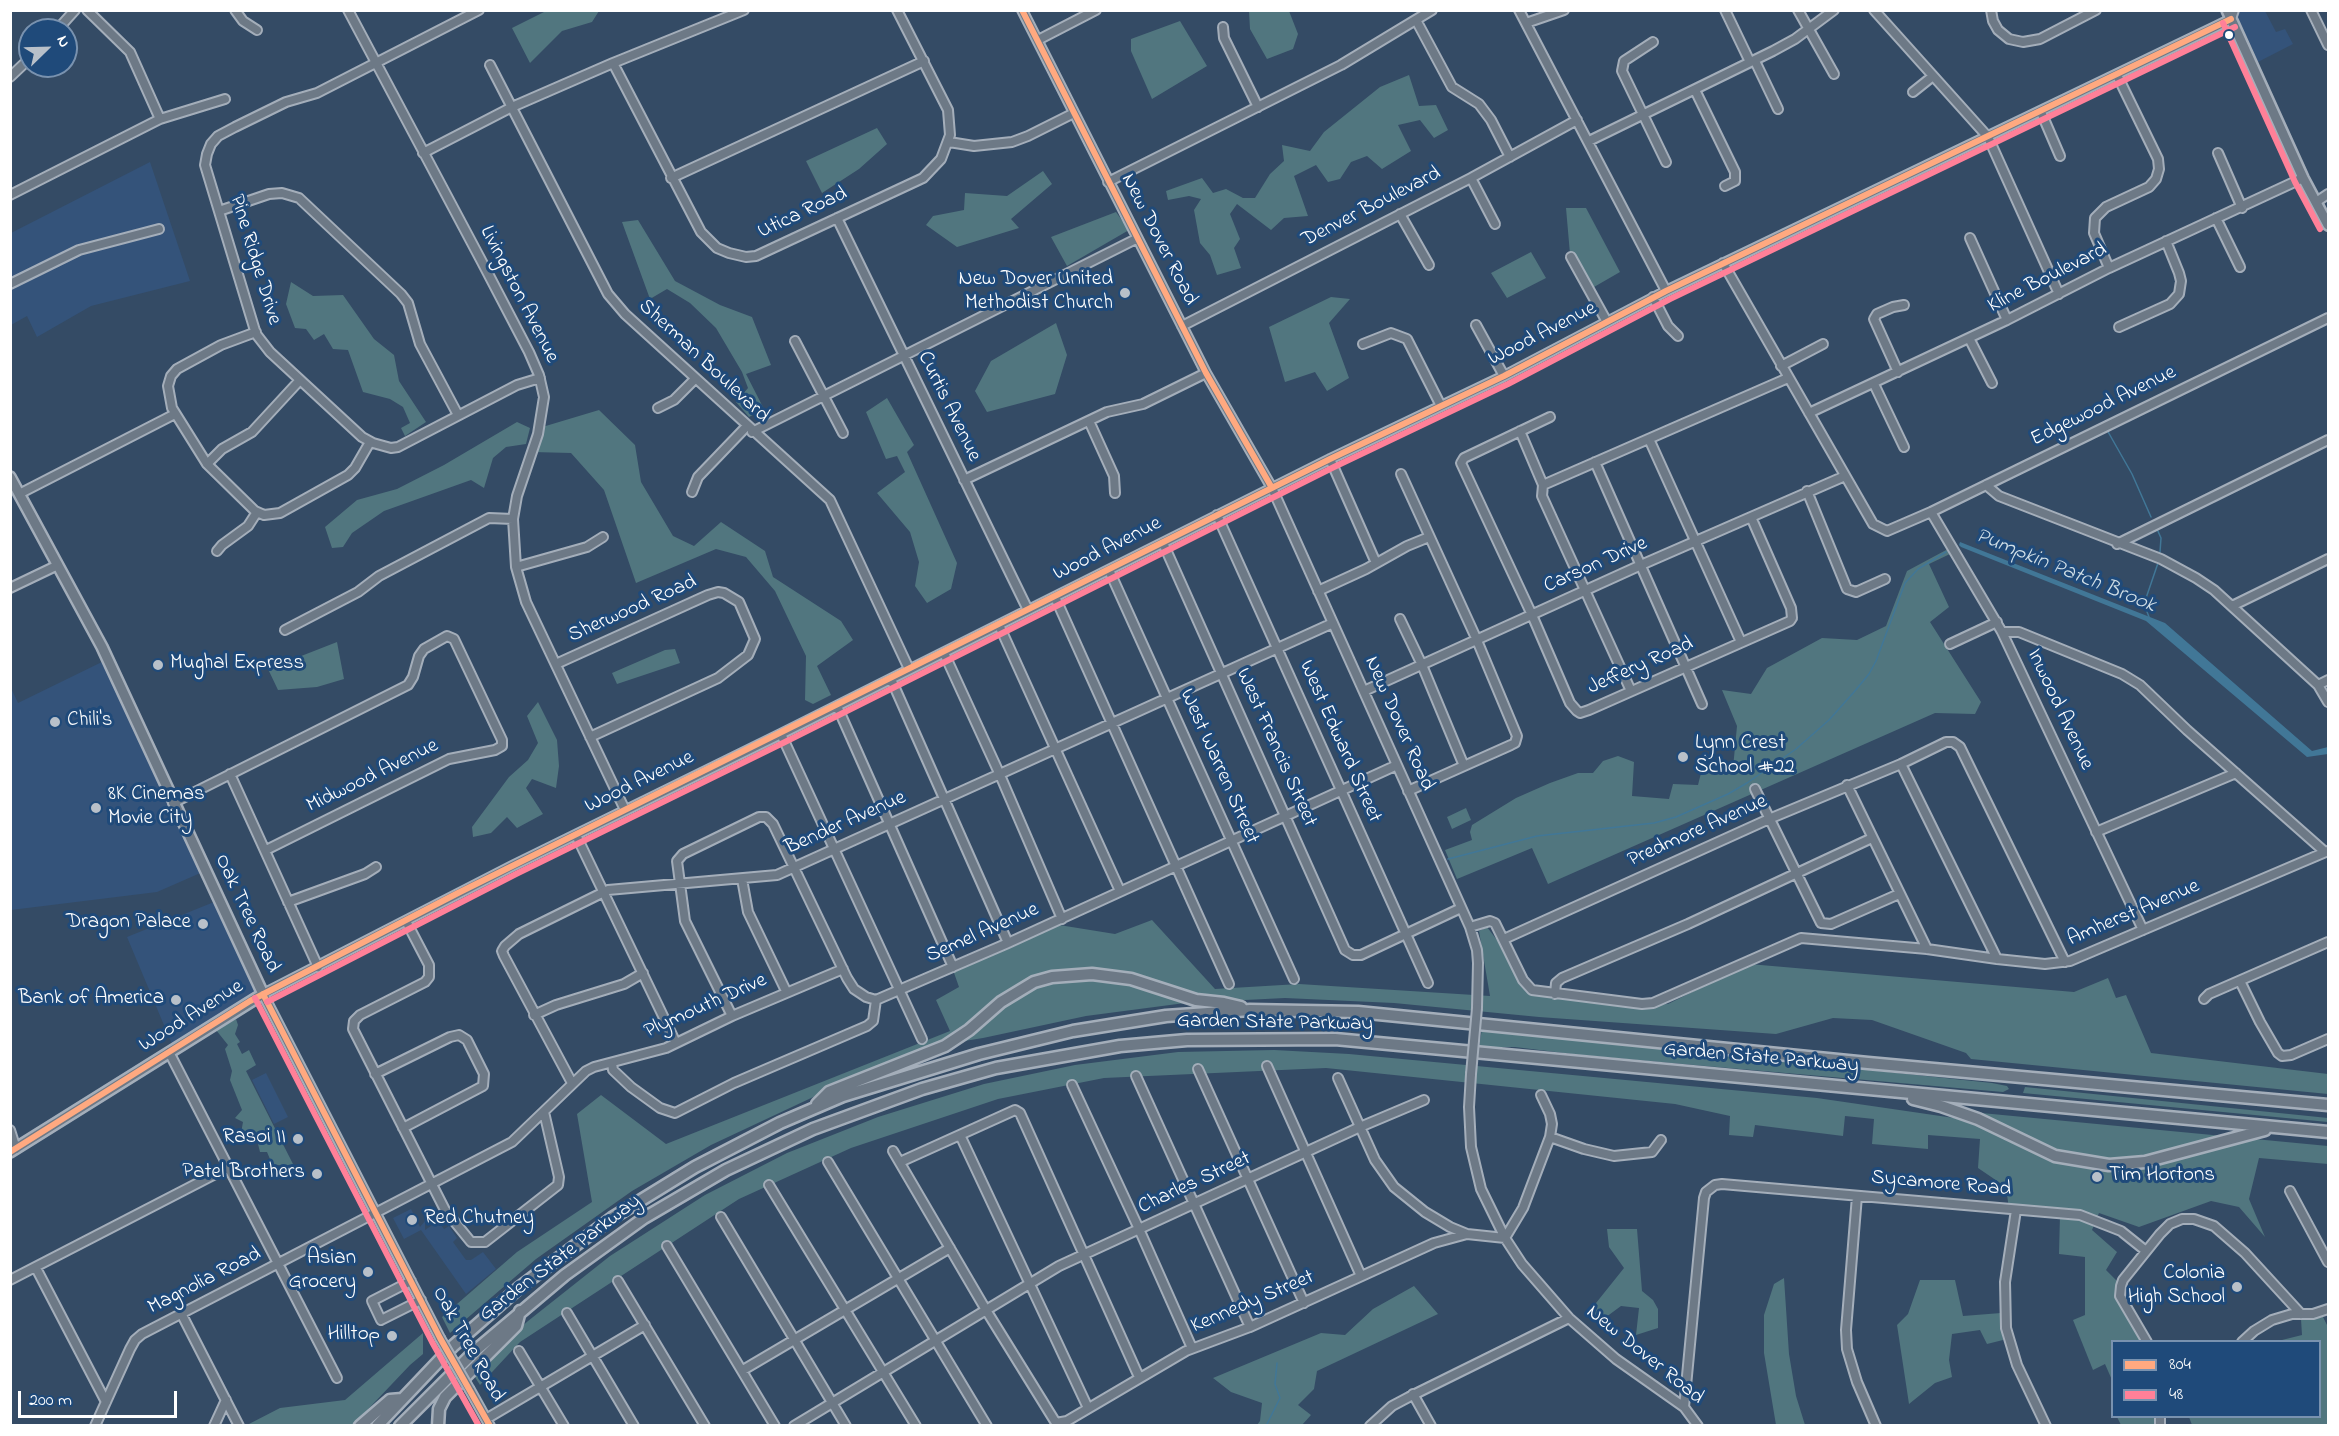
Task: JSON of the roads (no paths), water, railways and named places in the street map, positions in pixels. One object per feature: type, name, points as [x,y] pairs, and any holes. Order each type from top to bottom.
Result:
[{"type":"highway","points":[[811,1108],[829,1092],[945,1046],[969,1030],[1001,1002],[1034,982],[1052,976],[1092,974],[1131,979],[1196,1000],[1224,1003],[1250,1010]]},
{"type":"highway","name":"Garden State Parkway","points":[[402,1399],[453,1346],[535,1275],[621,1212],[703,1162],[811,1108],[843,1096],[946,1064],[1073,1031],[1166,1016],[1250,1010],[1387,1014],[2328,1105]]},
{"type":"highway","name":"Garden State Parkway","points":[[400,1425],[447,1377],[520,1311],[580,1263],[644,1218],[709,1179],[795,1136],[885,1101],[996,1068],[1120,1046],[1186,1040],[1335,1039],[2328,1132]]},
{"type":"highway","points":[[1872,1089],[1941,1106],[1978,1119],[2055,1156],[2109,1164],[2145,1162],[2273,1128]]},
{"type":"highway","points":[[438,1425],[439,1409],[445,1397],[516,1326],[520,1311]]},
{"type":"highway","points":[[360,1425],[390,1400],[402,1399]]},
{"type":"highway","points":[[377,1425],[402,1399]]},
{"type":"main road","points":[[2231,13],[2304,178],[2328,225]]},
{"type":"main road","name":"Oak Tree Road","points":[[10,477],[102,646],[263,994]]},
{"type":"main road","name":"Wood Avenue","points":[[13,1150],[263,994]]},
{"type":"street","points":[[87,10],[130,52],[160,119]]},
{"type":"street","points":[[235,10],[243,21],[257,30]]},
{"type":"street","name":"Livingston Avenue","points":[[348,10],[529,352],[540,378],[544,397],[538,434],[517,496],[513,519],[516,567],[526,602],[625,810]]},
{"type":"street","points":[[376,64],[479,10]]},
{"type":"street","points":[[423,153],[512,107],[744,10]]},
{"type":"street","points":[[897,10],[948,110],[951,129],[949,142],[974,146],[1012,142],[1074,113]]},
{"type":"street","name":"New Dover Road","points":[[1022,10],[1136,239],[1206,373],[1272,488],[1470,927],[1478,963],[1477,1008],[1470,1074],[1469,1125],[1473,1158],[1487,1205],[1505,1239],[1535,1281],[1569,1318],[1616,1359],[1684,1407],[1698,1425]]},
{"type":"street","points":[[1038,40],[1096,10]]},
{"type":"street","points":[[1108,182],[1341,65],[1432,10]]},
{"type":"street","points":[[1519,10],[1666,291]]},
{"type":"street","points":[[1526,23],[1564,10]]},
{"type":"street","points":[[1725,10],[1778,109]]},
{"type":"street","points":[[1798,10],[1834,74]]},
{"type":"street","points":[[1589,141],[1642,113],[1753,62],[1795,39],[1834,10]]},
{"type":"street","points":[[1874,10],[1988,137],[2059,294]]},
{"type":"street","points":[[1991,10],[1998,30],[2009,39],[2023,42],[2040,39],[2096,10]]},
{"type":"street","points":[[2311,10],[2328,45]]},
{"type":"street","name":"Wood Avenue","points":[[263,994],[625,810],[1217,515],[1504,376],[1653,297],[2117,75],[2231,13]]},
{"type":"street","points":[[1416,20],[1452,87],[1479,104],[1491,120],[1510,157]]},
{"type":"street","points":[[1223,27],[1224,38],[1258,107]]},
{"type":"street","points":[[1653,42],[1628,57],[1622,66],[1622,71],[1666,162]]},
{"type":"street","points":[[671,178],[924,61]]},
{"type":"street","name":"Utica Road","points":[[613,63],[671,178],[708,241],[717,248],[738,256],[756,256],[924,178],[938,164],[949,142]]},
{"type":"street","name":"Pine Ridge Drive","points":[[376,64],[317,93],[286,102],[253,117],[218,136],[211,144],[206,165],[256,332],[270,352],[362,437],[391,448],[398,447],[517,385],[540,378]]},
{"type":"street","name":"Sherman Boulevard","points":[[490,65],[608,294],[625,315],[830,500],[909,669]]},
{"type":"street","points":[[2109,268],[2094,233],[2095,218],[2106,207],[2149,187],[2156,179],[2159,169],[2158,159],[2117,75]]},
{"type":"street","points":[[1913,92],[1932,76]]},
{"type":"street","points":[[1695,90],[1735,172],[1735,181],[1725,186]]},
{"type":"street","points":[[10,195],[160,119],[225,99]]},
{"type":"street","points":[[2041,112],[2060,156]]},
{"type":"street","name":"Denver Boulevard","points":[[1182,327],[1471,178],[1577,120]]},
{"type":"street","points":[[2218,153],[2242,208]]},
{"type":"street","points":[[1471,178],[1495,224]]},
{"type":"street","name":"Kline Boulevard","points":[[1809,413],[2007,320],[2109,268],[2304,178]]},
{"type":"street","points":[[219,211],[269,194],[282,193],[299,198],[408,303],[420,344],[458,416]]},
{"type":"street","points":[[2316,202],[2328,194]]},
{"type":"street","points":[[1400,214],[1429,265]]},
{"type":"street","name":"Curtis Avenue","points":[[837,218],[1028,610]]},
{"type":"street","points":[[2216,218],[2240,267]]},
{"type":"street","points":[[10,284],[79,250],[159,229]]},
{"type":"street","points":[[1970,238],[2007,320]]},
{"type":"street","points":[[692,492],[698,477],[749,429],[823,396],[1136,239]]},
{"type":"street","points":[[2119,327],[2170,304],[2179,294],[2181,281],[2166,242]]},
{"type":"street","points":[[1571,257],[1606,322]]},
{"type":"street","points":[[1723,263],[1845,476]]},
{"type":"street","points":[[1653,297],[1668,326],[1678,336]]},
{"type":"street","points":[[1898,372],[1874,319],[1877,314],[1904,305]]},
{"type":"street","name":"Edgewood Avenue","points":[[1845,476],[1873,524],[1882,530],[1895,529],[2328,318]]},
{"type":"street","points":[[1476,325],[1504,376]]},
{"type":"street","points":[[256,332],[221,345],[177,369],[171,376],[168,398],[175,414],[207,464],[257,512],[264,515],[280,513],[348,475],[355,468],[370,441]]},
{"type":"street","points":[[1363,344],[1392,333],[1407,339],[1441,405]]},
{"type":"street","points":[[1969,338],[1992,383]]},
{"type":"street","points":[[795,341],[843,433]]},
{"type":"street","points":[[1781,366],[1823,344]]},
{"type":"street","points":[[964,480],[1111,411],[1143,404],[1206,373]]},
{"type":"street","points":[[1543,485],[1788,378]]},
{"type":"street","points":[[658,408],[674,400],[695,379]]},
{"type":"street","points":[[207,464],[222,449],[252,432],[300,380]]},
{"type":"street","points":[[1874,384],[1904,447]]},
{"type":"street","points":[[19,494],[175,414]]},
{"type":"street","points":[[1550,417],[1520,431],[1543,485],[1542,496],[1587,590],[1631,691]]},
{"type":"street","points":[[1089,421],[1114,476],[1115,493]]},
{"type":"street","name":"Jeffery Road","points":[[1520,431],[1464,458],[1461,463],[1464,474],[1532,615],[1574,709],[1580,712],[1790,621],[1792,612],[1751,517]]},
{"type":"street","points":[[1649,439],[1742,642]]},
{"type":"street","points":[[2117,544],[2328,440]]},
{"type":"street","points":[[1330,459],[1376,563]]},
{"type":"street","points":[[1595,462],[1702,704]]},
{"type":"street","points":[[1401,474],[1476,638],[1517,736],[1515,743],[1408,791]]},
{"type":"street","name":"Carson Drive","points":[[1364,691],[1476,638],[1845,476]]},
{"type":"street","points":[[1986,485],[1999,496],[2180,568],[2214,590],[2232,606],[2318,685],[2328,702]]},
{"type":"street","points":[[1807,491],[1847,590],[1856,592],[1885,579]]},
{"type":"street","points":[[217,551],[248,526],[257,512]]},
{"type":"street","name":"Inwood Avenue","points":[[1931,512],[2002,632],[2143,930]]},
{"type":"street","name":"West Edward Street","points":[[1217,515],[1428,983]]},
{"type":"street","points":[[285,630],[358,592],[379,576],[489,518],[513,519]]},
{"type":"street","points":[[516,567],[586,548],[603,537]]},
{"type":"street","points":[[1318,591],[1429,537]]},
{"type":"street","name":"West Francis Street","points":[[1163,543],[1345,950],[1353,956],[1364,954],[1406,933]]},
{"type":"street","points":[[2232,606],[2328,559]]},
{"type":"street","points":[[10,588],[58,565]]},
{"type":"street","name":"West Warren Street","points":[[1109,570],[1294,979]]},
{"type":"street","name":"Sherwood Road","points":[[556,664],[708,595],[724,593],[739,602],[755,639],[748,655],[718,678],[591,737]]},
{"type":"street","points":[[1055,597],[1229,984]]},
{"type":"street","points":[[1400,619],[1422,664],[1464,766]]},
{"type":"street","points":[[1950,644],[1996,622]]},
{"type":"street","name":"Bender Avenue","points":[[572,1083],[502,951],[504,946],[519,934],[608,890],[777,874],[1333,623]]},
{"type":"street","points":[[999,625],[1120,891]]},
{"type":"street","points":[[2002,632],[2019,632],[2133,680],[2327,851]]},
{"type":"street","name":"Midwood Avenue","points":[[230,774],[402,688],[411,682],[419,656],[427,646],[447,636],[454,639],[502,740],[502,746],[495,750],[449,759],[266,850]]},
{"type":"street","points":[[944,653],[1000,774],[1062,919]]},
{"type":"street","points":[[891,679],[1008,943]]},
{"type":"street","points":[[2318,685],[2328,680]]},
{"type":"street","points":[[837,706],[953,968]]},
{"type":"street","points":[[781,734],[922,1040]]},
{"type":"street","name":"Predmore Avenue","points":[[1504,939],[1946,742],[1957,744],[1966,760],[2065,962]]},
{"type":"street","points":[[1901,764],[1997,959]]},
{"type":"street","name":"Semel Avenue","points":[[876,1000],[1062,919],[1396,765]]},
{"type":"street","points":[[2096,832],[2236,773]]},
{"type":"street","points":[[173,803],[230,774],[318,967]]},
{"type":"street","points":[[1848,785],[1927,949]]},
{"type":"street","points":[[1755,789],[1824,925],[1899,894]]},
{"type":"street","points":[[612,1063],[613,1070],[631,1087],[660,1108],[675,1113],[734,1083],[867,1026],[873,1021],[876,1000],[866,997],[854,988],[773,824],[766,817],[759,817],[679,857],[677,861],[685,921],[732,1016]]},
{"type":"street","points":[[576,835],[676,1043]]},
{"type":"street","points":[[1470,927],[1490,921],[1495,923],[1528,987],[1537,992],[1555,994],[1556,983],[1562,978],[1688,924],[1872,838]]},
{"type":"street","name":"Amherst Avenue","points":[[1555,994],[1642,1004],[1653,1003],[1801,938],[1927,949],[2045,964],[2065,962],[2327,851]]},
{"type":"street","points":[[288,902],[376,867]]},
{"type":"street","points":[[742,879],[748,912],[786,992]]},
{"type":"street","points":[[1406,933],[1461,908]]},
{"type":"street","points":[[406,921],[429,966],[429,977],[424,982],[360,1015],[354,1021],[354,1034],[450,1218],[471,1242],[485,1242],[558,1185],[559,1177],[544,1112]]},
{"type":"street","points":[[2204,999],[2209,994],[2328,942]]},
{"type":"street","name":"Plymouth Drive","points":[[375,1213],[512,1142],[572,1083],[594,1066],[666,1048],[732,1016],[843,969]]},
{"type":"street","points":[[534,1015],[556,1005],[624,984],[643,973]]},
{"type":"street","points":[[2240,981],[2260,1022],[2282,1056],[2291,1055],[2328,1039]]},
{"type":"street","name":"Oak Tree Road","points":[[263,994],[440,1338],[488,1422]]},
{"type":"street","points":[[375,1074],[450,1037],[459,1035],[467,1040],[484,1074],[483,1086],[403,1128]]},
{"type":"street","points":[[169,1052],[337,1378]]},
{"type":"street","points":[[1267,1066],[1361,1276]]},
{"type":"street","points":[[1198,1069],[1304,1303]]},
{"type":"street","points":[[1136,1076],[1250,1327]]},
{"type":"street","points":[[1338,1078],[1375,1160],[1394,1187],[1440,1222],[1467,1234],[1505,1239],[1523,1208],[1550,1137],[1552,1124],[1550,1114],[1541,1095]]},
{"type":"street","points":[[1072,1085],[1140,1229],[1192,1348]]},
{"type":"street","name":"Charles Street","points":[[794,1425],[1030,1282],[1084,1254],[1360,1127],[1424,1100]]},
{"type":"street","points":[[900,1162],[1017,1110],[1023,1118],[1139,1377]]},
{"type":"street","points":[[10,1130],[13,1150]]},
{"type":"street","points":[[960,1135],[1088,1408]]},
{"type":"street","points":[[1550,1137],[1584,1149],[1614,1156],[1652,1152],[1661,1140]]},
{"type":"street","points":[[893,1151],[986,1310]]},
{"type":"street","points":[[828,1162],[897,1280],[987,1425]]},
{"type":"street","points":[[10,1280],[227,1168]]},
{"type":"street","name":"Sycamore Road","points":[[1684,1407],[1704,1198],[1712,1186],[1722,1184],[2080,1215],[2121,1231],[2146,1251]]},
{"type":"street","points":[[769,1185],[916,1425]]},
{"type":"street","points":[[2290,1191],[2328,1262]]},
{"type":"street","points":[[1857,1196],[1846,1330],[1847,1349],[1857,1382],[1876,1425]]},
{"type":"street","points":[[2016,1210],[2005,1282],[2006,1328],[2017,1365],[2046,1425]]},
{"type":"street","name":"Magnolia Road","points":[[95,1425],[135,1340],[375,1213]]},
{"type":"street","points":[[721,1217],[846,1425]]},
{"type":"street","points":[[2146,1340],[2120,1296],[2123,1281],[2170,1224],[2182,1219],[2202,1221],[2214,1226],[2245,1252],[2301,1314]]},
{"type":"street","name":"Kennedy Street","points":[[986,1310],[1051,1418],[1056,1423],[1062,1423],[1192,1348],[1250,1327],[1434,1244],[1467,1234]]},
{"type":"street","points":[[667,1246],[775,1425]]},
{"type":"street","points":[[743,1370],[950,1248]]},
{"type":"street","points":[[36,1268],[105,1402]]},
{"type":"street","points":[[411,1281],[372,1301],[381,1320],[421,1300]]},
{"type":"street","points":[[618,1281],[705,1425]]},
{"type":"street","points":[[2243,1340],[2272,1320],[2292,1314],[2313,1314],[2328,1309]]},
{"type":"street","points":[[567,1313],[634,1425]]},
{"type":"street","points":[[181,1314],[239,1425]]},
{"type":"street","points":[[1370,1425],[1392,1406],[1569,1318]]},
{"type":"street","points":[[488,1422],[645,1325]]},
{"type":"street","points":[[519,1351],[564,1425]]},
{"type":"street","points":[[1413,1395],[1431,1425]]},
{"type":"street","points":[[214,1425],[226,1400]]},
{"type":"waterway","points":[[2107,430],[2132,474],[2151,517]]},
{"type":"waterway","points":[[2157,529],[2161,538],[2160,552]]},
{"type":"waterway","points":[[1448,859],[1537,836],[1654,823],[1676,817],[1747,783],[1796,749],[1829,720],[1854,692],[1869,674],[1876,661],[1905,583],[1918,569],[1946,552]]},
{"type":"waterway","name":"Pumpkin Patch Brook","points":[[2149,617],[2144,604],[2158,563]]},
{"type":"waterway","points":[[1266,1426],[1280,1398],[1275,1384],[1277,1363]]},
{"type":"place","name":"New Dover United Methodist Church","points":[[1125,293]]},
{"type":"place","name":"Mughal Express","points":[[158,665]]},
{"type":"place","name":"Chili's","points":[[55,722]]},
{"type":"place","name":"Lynn Crest School #22","points":[[1683,757]]},
{"type":"place","name":"8K Cinemas Movie City","points":[[96,808]]},
{"type":"place","name":"Dragon Palace","points":[[203,924]]},
{"type":"place","name":"Bank of America","points":[[176,1000]]},
{"type":"place","name":"Rasoi II","points":[[298,1139]]},
{"type":"place","name":"Patel Brothers","points":[[317,1174]]},
{"type":"place","name":"Tim Hortons","points":[[2097,1177]]},
{"type":"place","name":"Red Chutney","points":[[412,1220]]},
{"type":"place","name":"Asian Grocery","points":[[368,1272]]},
{"type":"place","name":"Colonia High School","points":[[2237,1287]]},
{"type":"place","name":"Hilltop","points":[[392,1336]]}]
